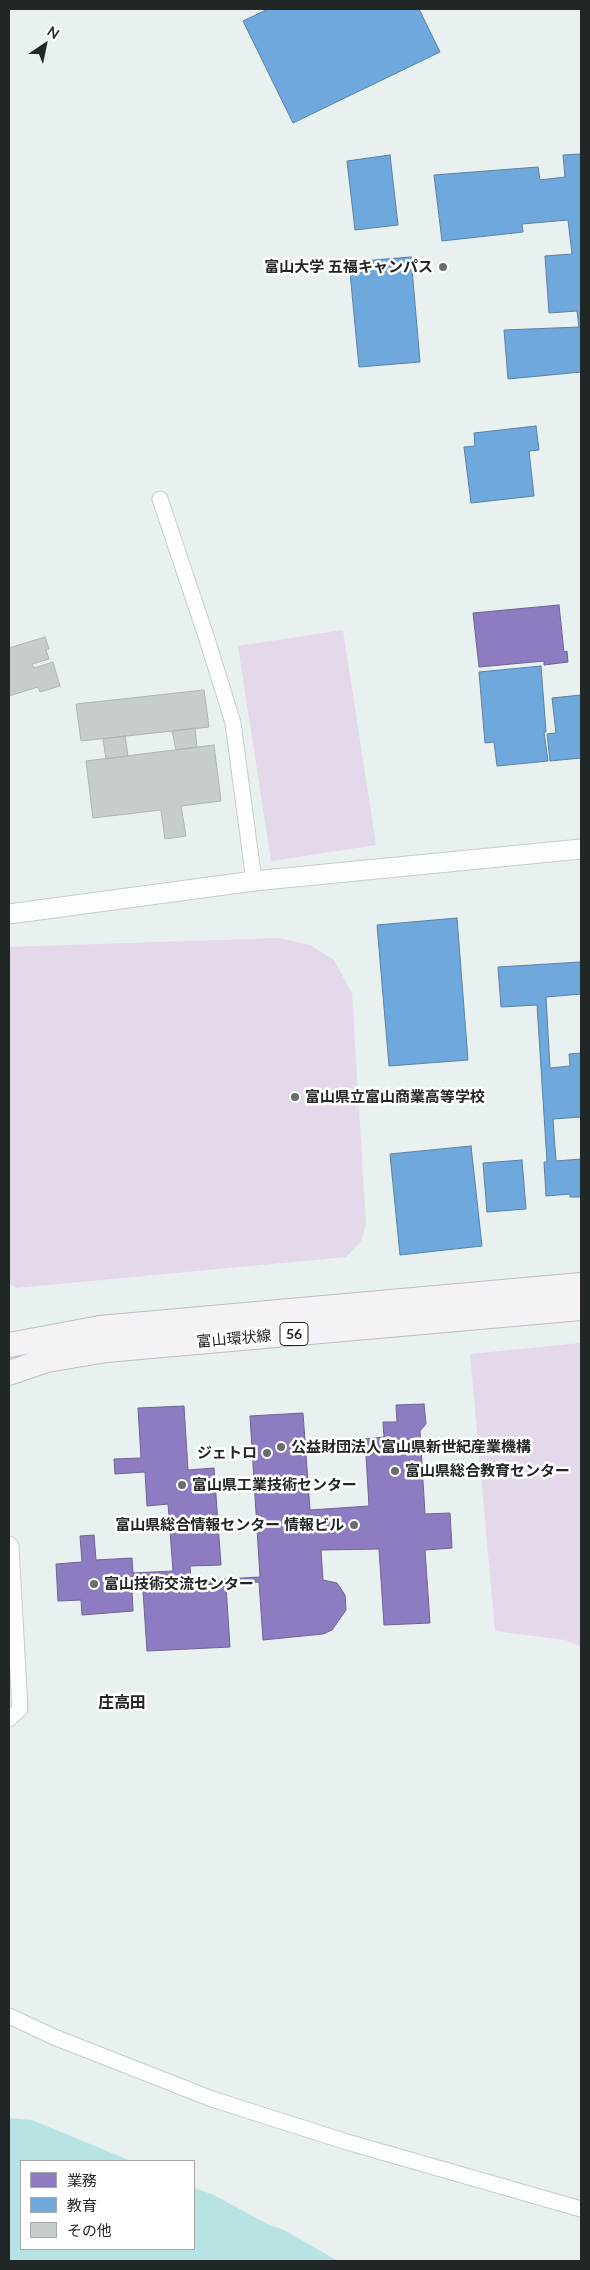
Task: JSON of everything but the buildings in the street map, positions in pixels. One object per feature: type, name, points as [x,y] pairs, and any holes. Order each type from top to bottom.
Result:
[{"type":"main road","name":"富山環状線","points":[[9,1345],[100,1328],[581,1285]]},
{"type":"main road","name":"富山環状線","points":[[9,1373],[47,1360],[106,1350],[581,1308]]},
{"type":"street","points":[[160,498],[233,723],[254,881]]},
{"type":"street","points":[[9,914],[254,881],[581,849]]},
{"type":"street","points":[[9,1544],[11,1546],[20,1709],[9,1719]]},
{"type":"street","points":[[9,2016],[54,2037],[212,2099],[347,2142],[581,2209]]},
{"type":"shaded area","points":[[343,630],[376,845],[271,861],[238,646]]},
{"type":"shaded area","points":[[279,938],[310,945],[334,960],[352,993],[366,1224],[361,1241],[346,1257],[16,1288],[9,1283],[9,947]]},
{"type":"shaded area","points":[[581,1343],[581,1646],[565,1640],[495,1631],[470,1354]]},
{"type":"water","points":[[9,2118],[32,2120],[129,2160],[20,2160],[20,2250],[195,2250],[195,2188],[214,2195],[267,2224],[284,2230],[338,2261],[10,2261]]},
{"type":"place","name":"富山大学 五福キャンパス","points":[[443,267]]},
{"type":"place","name":"富山県立富山商業高等学校","points":[[295,1097]]},
{"type":"place","name":"公益財団法人富山県新世紀産業機構","points":[[281,1447]]},
{"type":"place","name":"ジェトロ","points":[[267,1453]]},
{"type":"place","name":"富山県総合教育センター","points":[[395,1471]]},
{"type":"place","name":"富山県工業技術センター","points":[[182,1485]]},
{"type":"place","name":"富山県総合情報センター 情報ビル","points":[[354,1525]]},
{"type":"place","name":"富山技術交流センター","points":[[94,1584]]},
{"type":"district","name":"庄高田","points":[[122,1703]]}]
